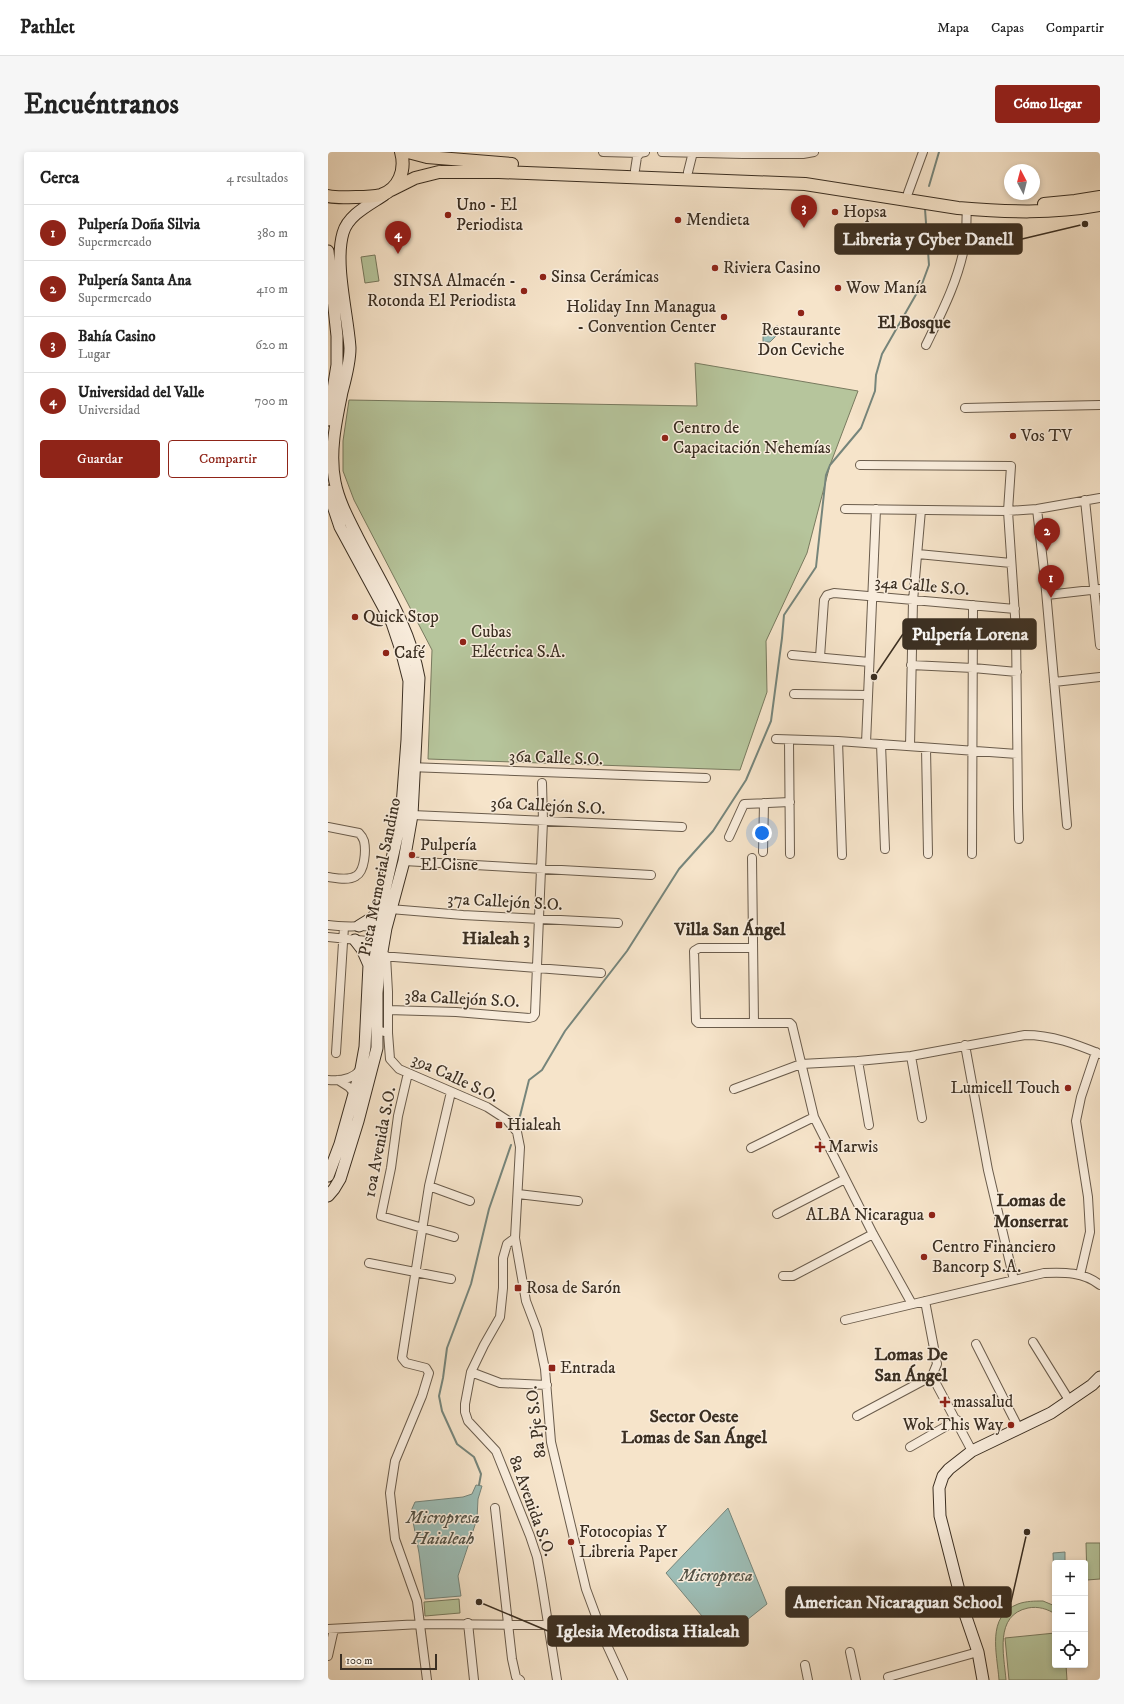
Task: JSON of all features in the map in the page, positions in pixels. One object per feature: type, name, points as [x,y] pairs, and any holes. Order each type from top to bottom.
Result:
[{"type":"main road","points":[[391,190],[398,182],[401,174],[403,160],[401,152]]},
{"type":"main road","points":[[408,152],[427,157],[503,164],[801,177],[967,201],[1016,204],[1072,202],[1100,197]]},
{"type":"main road","points":[[328,196],[370,197],[382,195],[415,178],[439,172],[513,172],[805,184],[966,208],[1014,212],[1052,212],[1100,205]]},
{"type":"main road","name":"Pista Memorial Sandino","points":[[381,927],[379,911],[401,819],[410,767],[419,678],[417,664],[402,622],[342,504],[337,489],[333,459],[337,419],[349,362],[350,347],[342,273],[341,242],[345,227],[354,217],[391,190]]},
{"type":"main road","points":[[328,253],[337,336],[337,365],[328,420]]},
{"type":"main road","name":"Pista Memorial Sandino","points":[[328,491],[340,527],[392,623],[409,680],[412,816],[404,861],[390,910],[381,927],[378,943],[369,965],[365,1047],[361,1069],[340,1144],[328,1176]]},
{"type":"main road","points":[[354,529],[355,538],[361,553],[359,562],[367,564],[376,579],[381,582]]},
{"type":"main road","points":[[359,926],[372,918],[379,911]]},
{"type":"main road","points":[[349,940],[362,949],[369,965]]},
{"type":"main road","name":"Pista Memorial Sandino","points":[[328,1196],[340,1179],[358,1121],[382,1031],[377,993],[384,956],[378,943]]},
{"type":"main road","points":[[368,1000],[371,1009],[371,1026],[382,1031]]},
{"type":"main road","points":[[983,1680],[978,1652],[940,1516],[939,1488],[943,1476],[972,1451],[1051,1412],[1092,1385],[1100,1377]]},
{"type":"street","points":[[603,152],[643,153]]},
{"type":"street","points":[[662,152],[814,152]]},
{"type":"street","points":[[908,193],[922,152]]},
{"type":"street","points":[[636,170],[637,157],[643,153]]},
{"type":"street","points":[[688,172],[693,153]]},
{"type":"street","points":[[926,345],[950,296],[958,272],[965,242],[966,208]]},
{"type":"street","points":[[965,408],[1100,405]]},
{"type":"street","points":[[860,465],[1011,466],[1008,511],[1015,609],[1020,839]]},
{"type":"street","points":[[845,509],[1008,511],[1037,509],[1100,498]]},
{"type":"street","points":[[1085,500],[1097,590],[1100,645]]},
{"type":"street","points":[[866,743],[868,662],[876,509]]},
{"type":"street","points":[[1037,509],[1047,595],[1067,825]]},
{"type":"street","points":[[910,746],[912,600],[918,554],[921,510]]},
{"type":"street","points":[[918,554],[1011,563]]},
{"type":"street","points":[[1047,595],[1097,590]]},
{"type":"street","name":"34a Calle S.O.","points":[[820,657],[824,600],[827,595],[834,593],[1015,609]]},
{"type":"street","points":[[972,854],[971,751],[973,605]]},
{"type":"street","points":[[792,654],[868,662]]},
{"type":"street","points":[[911,665],[1017,672]]},
{"type":"street","points":[[1054,682],[1100,677]]},
{"type":"street","points":[[794,694],[868,695]]},
{"type":"street","points":[[776,739],[838,741],[1017,754]]},
{"type":"street","points":[[790,740],[790,854]]},
{"type":"street","points":[[838,741],[842,855]]},
{"type":"street","points":[[881,744],[885,849]]},
{"type":"street","points":[[926,748],[928,854]]},
{"type":"street","name":"36a Calle S.O.","points":[[410,767],[706,778]]},
{"type":"street","points":[[537,968],[543,821],[542,783]]},
{"type":"street","points":[[729,837],[744,804],[790,802]]},
{"type":"street","points":[[763,852],[764,803]]},
{"type":"street","name":"36a Callejón S.O.","points":[[412,816],[682,827]]},
{"type":"street","points":[[328,827],[359,832],[364,840],[364,855],[361,869],[357,876],[339,879],[328,877]]},
{"type":"street","points":[[752,858],[754,1023]]},
{"type":"street","points":[[404,861],[651,875]]},
{"type":"street","name":"37a Callejón S.O.","points":[[390,910],[618,923]]},
{"type":"street","points":[[328,926],[381,927]]},
{"type":"street","points":[[336,1053],[349,940],[344,927]]},
{"type":"street","points":[[328,937],[378,943]]},
{"type":"street","points":[[753,948],[699,948],[694,951],[696,1021],[698,1023],[790,1023],[814,1117],[873,1234],[912,1304]]},
{"type":"street","points":[[384,956],[601,973]]},
{"type":"street","name":"39a Calle S.O.","points":[[384,956],[388,1010],[382,1031],[390,1059],[399,1069],[487,1107],[507,1120],[517,1132],[520,1147],[518,1194]]},
{"type":"street","name":"38a Callejón S.O.","points":[[388,1010],[456,1012],[529,1018],[533,1017],[535,1014],[537,968]]},
{"type":"street","points":[[734,1089],[801,1064],[911,1056],[1025,1035],[1042,1035],[1057,1038],[1098,1053],[1081,1097],[1076,1121],[1088,1197],[1090,1232],[1080,1275]]},
{"type":"street","points":[[965,1045],[988,1170],[1014,1280]]},
{"type":"street","points":[[911,1056],[922,1118]]},
{"type":"street","points":[[858,1061],[869,1125]]},
{"type":"street","points":[[328,1080],[338,1080],[356,1075],[361,1069]]},
{"type":"street","name":"10a Avenida S.O.","points":[[408,1073],[398,1116],[391,1168],[381,1216],[422,1227]]},
{"type":"street","points":[[338,1080],[349,1087],[354,1093]]},
{"type":"street","points":[[427,1680],[417,1601],[395,1539],[390,1493],[395,1461],[422,1396],[429,1373],[426,1368],[417,1364],[406,1363],[402,1358],[429,1186],[451,1092]]},
{"type":"street","points":[[751,1148],[814,1117]]},
{"type":"street","points":[[777,1214],[846,1179]]},
{"type":"street","points":[[429,1186],[470,1201]]},
{"type":"street","points":[[515,1238],[518,1194],[578,1201]]},
{"type":"street","points":[[422,1227],[454,1237]]},
{"type":"street","points":[[783,1276],[792,1276],[873,1234]]},
{"type":"street","name":"8a Avenida S.O.","points":[[515,1238],[507,1244],[503,1258],[503,1288],[500,1317],[471,1372],[465,1404],[468,1421],[496,1451],[500,1459],[537,1557],[557,1680]]},
{"type":"street","name":"8a Pje S.O.","points":[[515,1238],[526,1300],[536,1330],[545,1369],[551,1442],[573,1538],[591,1602],[606,1644],[623,1680]]},
{"type":"street","points":[[369,1263],[451,1279]]},
{"type":"street","points":[[845,1320],[1044,1273],[1061,1272],[1080,1275],[1100,1285]]},
{"type":"street","points":[[857,1416],[932,1376],[937,1364],[925,1301]]},
{"type":"street","points":[[1033,1342],[1069,1400]]},
{"type":"street","points":[[976,1344],[1019,1429]]},
{"type":"street","points":[[471,1372],[500,1383],[547,1385]]},
{"type":"street","points":[[932,1376],[957,1420],[972,1451]]},
{"type":"street","points":[[910,1447],[957,1420]]},
{"type":"street","points":[[495,1508],[512,1659],[516,1677],[520,1680]]},
{"type":"street","points":[[468,1623],[474,1680]]},
{"type":"street","points":[[328,1656],[331,1629],[468,1623],[548,1625]]},
{"type":"street","points":[[850,1652],[856,1680]]},
{"type":"street","points":[[888,1677],[978,1652]]},
{"type":"street","points":[[805,1665],[808,1680]]},
{"type":"green space","points":[[375,255],[379,281],[365,283],[361,257]]},
{"type":"green space","points":[[695,363],[858,391],[830,465],[807,553],[766,641],[767,692],[740,770],[428,759],[432,650],[354,500],[343,471],[343,441],[349,400],[697,406]]},
{"type":"green space","points":[[1086,1543],[1100,1543],[1100,1579],[1088,1580],[1088,1560],[1086,1560]]},
{"type":"green space","points":[[459,1599],[460,1613],[425,1616],[424,1602]]},
{"type":"green space","points":[[1043,1601],[1052,1605],[1052,1612],[1043,1608],[1032,1607],[1017,1612],[1010,1619],[1006,1627],[1003,1648],[1006,1680],[999,1680],[996,1647],[997,1626],[1001,1617],[1008,1610],[1018,1604]]},
{"type":"green space","points":[[1052,1633],[1052,1668],[1066,1668],[1067,1680],[1009,1680],[1005,1638]]},
{"type":"water","points":[[776,326],[778,326],[778,334],[770,342],[763,342],[763,335],[770,335],[770,328],[776,328]]},
{"type":"water","name":"Micropresa Haialeah","points":[[476,1485],[482,1486],[478,1499],[477,1519],[458,1576],[461,1596],[425,1599],[419,1553],[411,1511],[415,1502],[463,1497],[472,1494]]},
{"type":"water","name":"Micropresa","points":[[728,1508],[767,1604],[722,1640],[666,1573]]},
{"type":"water","points":[[1065,1552],[1065,1560],[1053,1560],[1053,1553]]},
{"type":"waterway","points":[[929,186],[939,152]]},
{"type":"waterway","points":[[517,1128],[529,1080],[542,1070],[565,1031],[627,951],[679,869],[713,831],[746,780],[771,721],[784,615],[816,567],[826,475],[830,465],[861,428],[875,391],[876,375],[882,354],[922,284],[929,265],[925,209]]},
{"type":"waterway","points":[[479,1485],[481,1474],[474,1457],[457,1444],[442,1411],[439,1396],[447,1348],[471,1284],[489,1209],[511,1145]]},
{"type":"place","name":"Hopsa","points":[[835,212]]},
{"type":"place","name":"Uno - El Periodista","points":[[448,215]]},
{"type":"place","name":"Mendieta","points":[[678,220]]},
{"type":"place","name":"Libreria y Cyber Danell","points":[[1085,224]]},
{"type":"place","name":"Bahía Casino","points":[[804,228]]},
{"type":"place","name":"Universidad del Valle","points":[[398,254]]},
{"type":"place","name":"Riviera Casino","points":[[715,268]]},
{"type":"place","name":"Sinsa Cerámicas","points":[[543,277]]},
{"type":"place","name":"Wow Manía","points":[[838,288]]},
{"type":"place","name":"SINSA Almacén - Rotonda El Periodista","points":[[524,291]]},
{"type":"place","name":"Restaurante Don Ceviche","points":[[801,313]]},
{"type":"place","name":"Holiday Inn Managua - Convention Center","points":[[724,317]]},
{"type":"place","name":"Vos TV","points":[[1013,436]]},
{"type":"place","name":"Centro de Capacitación Nehemías","points":[[665,438]]},
{"type":"place","name":"Pulpería Santa Ana","points":[[1047,551]]},
{"type":"place","name":"Pulpería Doña Silvia","points":[[1051,598]]},
{"type":"place","name":"Quick Stop","points":[[355,617]]},
{"type":"place","name":"Cubas Eléctrica S.A.","points":[[463,642]]},
{"type":"place","name":"Café","points":[[386,653]]},
{"type":"place","name":"Pulpería Lorena","points":[[874,677]]},
{"type":"place","name":"Pulpería El Cisne","points":[[412,855]]},
{"type":"place","name":"Lumicell Touch","points":[[1068,1088]]},
{"type":"place","name":"Hialeah","points":[[499,1125]]},
{"type":"place","name":"Marwis","points":[[820,1147]]},
{"type":"place","name":"ALBA Nicaragua","points":[[932,1215]]},
{"type":"place","name":"Centro Financiero Bancorp S.A.","points":[[924,1257]]},
{"type":"place","name":"Rosa de Sarón","points":[[518,1288]]},
{"type":"place","name":"Entrada","points":[[552,1368]]},
{"type":"place","name":"massalud","points":[[945,1402]]},
{"type":"place","name":"Wok This Way","points":[[1011,1425]]},
{"type":"place","name":"American Nicaraguan School","points":[[1027,1532]]},
{"type":"place","name":"Fotocopias Y Libreria Paper","points":[[571,1542]]},
{"type":"place","name":"Iglesia Metodista Hialeah","points":[[479,1602]]},
{"type":"district","name":"El Bosque","points":[[914,323]]},
{"type":"district","name":"Villa San Ángel","points":[[730,930]]},
{"type":"district","name":"Hialeah 3","points":[[496,939]]},
{"type":"district","name":"Lomas de Monserrat","points":[[1031,1211]]},
{"type":"district","name":"Lomas De San Ángel","points":[[911,1365]]},
{"type":"district","name":"Sector Oeste Lomas de San Ángel","points":[[694,1427]]}]
